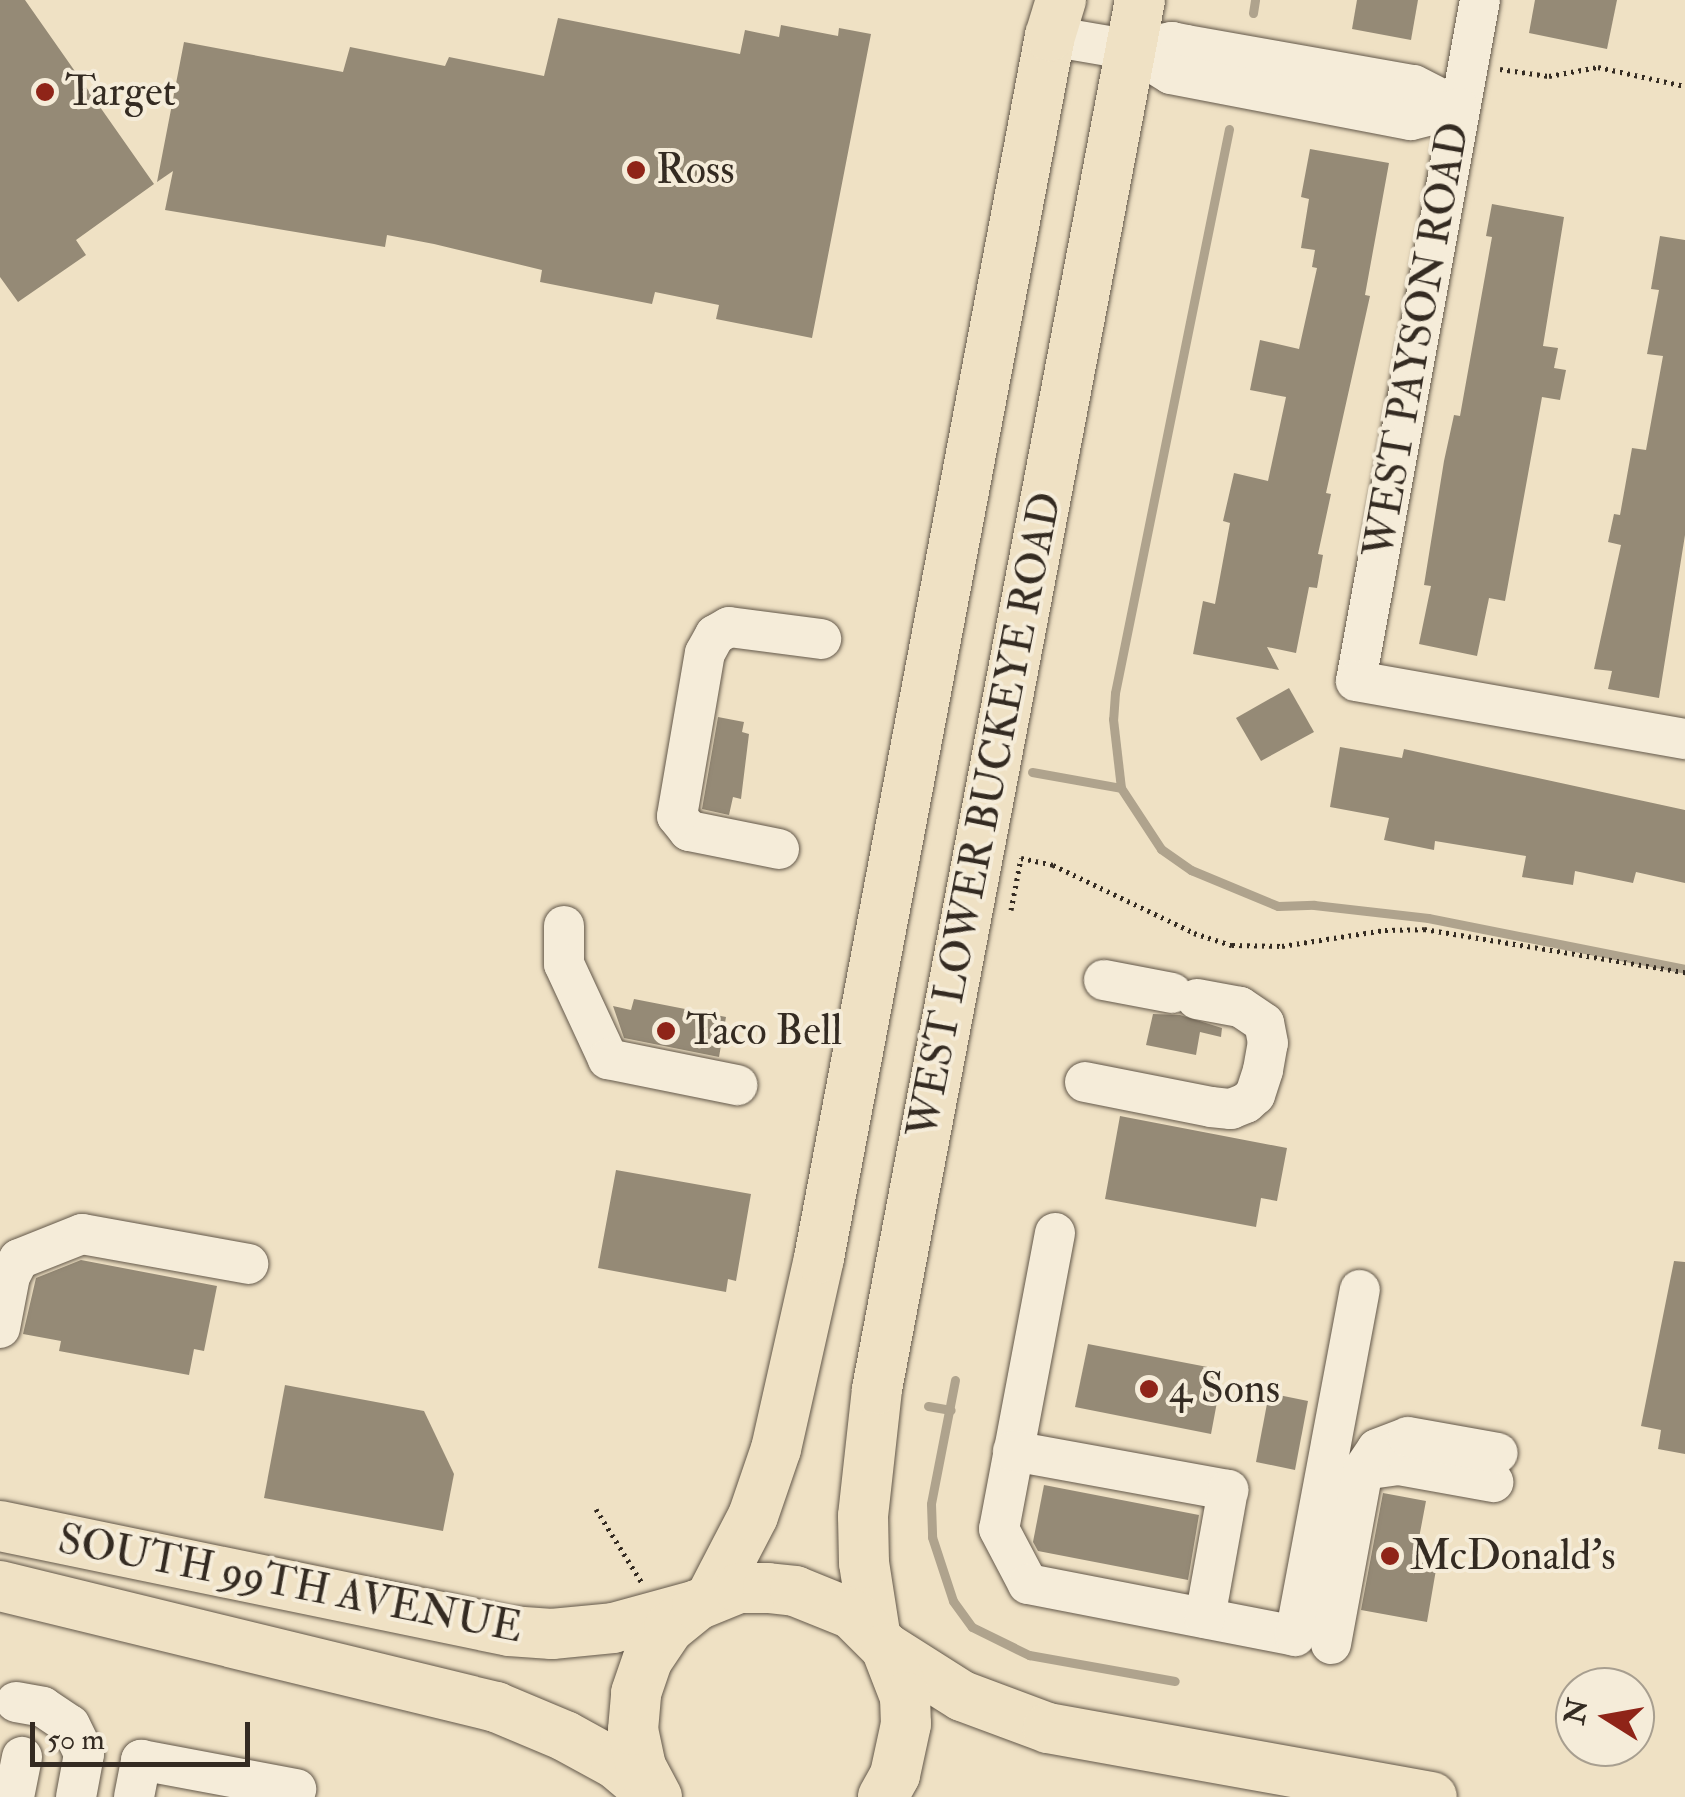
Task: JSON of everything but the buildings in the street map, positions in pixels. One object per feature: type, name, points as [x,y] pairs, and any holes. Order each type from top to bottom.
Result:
[{"type":"main road","name":"WEST LOWER BUCKEYE ROAD","points":[[883,1797],[895,1775],[906,1724],[904,1697],[881,1640],[864,1563],[863,1516],[876,1389],[1140,0]]},
{"type":"main road","name":"WEST LOWER BUCKEYE ROAD","points":[[656,1797],[641,1766],[633,1730],[636,1694],[648,1659],[668,1628],[704,1600],[754,1516],[776,1449],[818,1258],[1055,18]]},
{"type":"main road","name":"SOUTH 99TH AVENUE","points":[[0,1526],[509,1631],[552,1634],[613,1628],[740,1588],[796,1591],[852,1614],[881,1640]]},
{"type":"main road","name":"SOUTH 99TH AVENUE","points":[[0,1586],[496,1707],[565,1736],[616,1764],[656,1797]]},
{"type":"main road","points":[[881,1640],[962,1696],[1048,1728],[1432,1797]]},
{"type":"street","name":"WEST PAYSON ROAD","points":[[1480,0],[1356,681],[1685,739]]},
{"type":"street","points":[[1055,18],[1132,50],[1172,42],[1300,64],[1414,85],[1459,108]]},
{"type":"street","points":[[780,848],[689,832],[678,816],[705,653],[715,634],[742,625],[821,638]]},
{"type":"street","points":[[564,926],[564,964],[608,1059],[737,1085]]},
{"type":"street","points":[[1085,1082],[1231,1109],[1256,1095],[1268,1044],[1264,1023],[1240,1007],[1104,980]]},
{"type":"street","points":[[1055,1233],[999,1529],[1028,1584],[1295,1636],[1360,1290]]},
{"type":"street","points":[[0,1328],[10,1276],[19,1259],[82,1234],[248,1264]]},
{"type":"street","points":[[1014,1451],[1228,1490],[1205,1618]]},
{"type":"street","points":[[1332,1644],[1363,1470],[1399,1466],[1495,1467]]},
{"type":"street","points":[[16,1702],[42,1707],[70,1725],[84,1754],[76,1797]]},
{"type":"street","points":[[14,1797],[22,1757]]},
{"type":"street","points":[[134,1797],[141,1760],[272,1789]]},
{"type":"path","points":[[1468,63],[1532,76],[1598,67],[1685,86]]},
{"type":"path","points":[[1012,910],[1021,858],[1053,865],[1194,933],[1232,945],[1282,946],[1385,930],[1424,930],[1685,972]]},
{"type":"path","points":[[596,1509],[644,1584]]},
{"type":"waterway","points":[[1253,13],[1255,0]]},
{"type":"waterway","points":[[1229,129],[1115,693],[1113,719],[1121,788],[1161,849],[1191,870],[1278,906],[1314,905],[1428,918],[1685,969]]},
{"type":"waterway","points":[[1032,772],[1121,788]]},
{"type":"waterway","points":[[955,1380],[931,1504],[932,1537],[953,1601],[972,1627],[1029,1655],[1175,1681]]},
{"type":"waterway","points":[[928,1406],[951,1410]]},
{"type":"place","name":"Target","points":[[45,92]]},
{"type":"place","name":"Ross","points":[[636,170]]},
{"type":"place","name":"Taco Bell","points":[[666,1031]]},
{"type":"place","name":"4 Sons","points":[[1149,1389]]},
{"type":"place","name":"McDonald's","points":[[1390,1556]]}]
